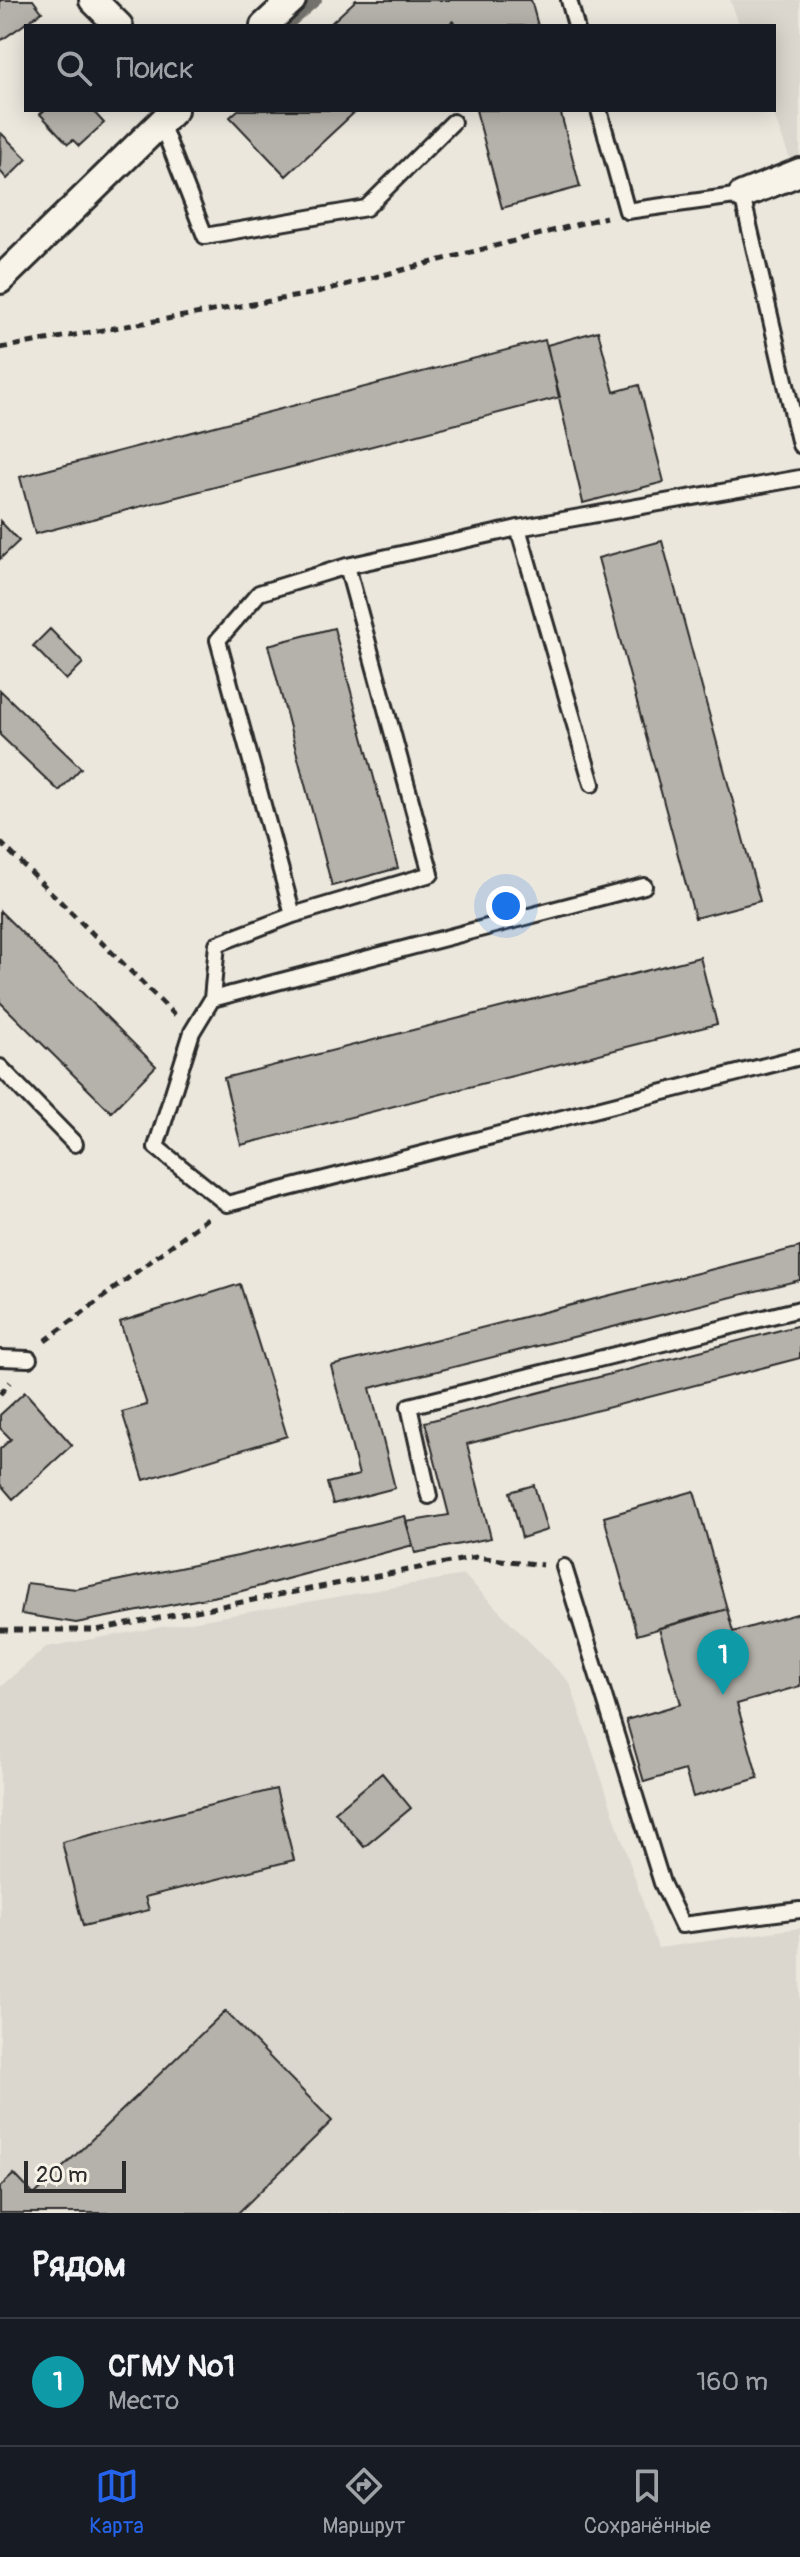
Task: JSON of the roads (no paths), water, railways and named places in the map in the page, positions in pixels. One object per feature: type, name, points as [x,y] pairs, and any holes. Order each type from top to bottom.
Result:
[{"type":"street","points":[[93,0],[117,24]]},
{"type":"street","points":[[266,24],[292,0]]},
{"type":"street","points":[[0,280],[167,116]]},
{"type":"street","points":[[742,195],[800,172]]},
{"type":"lane","points":[[569,0],[575,24]]},
{"type":"lane","points":[[600,112],[627,211],[742,195],[800,445]]},
{"type":"lane","points":[[167,116],[205,236],[366,208],[453,122]]},
{"type":"lane","points":[[293,915],[218,640],[259,593],[347,566],[518,528],[800,478]]},
{"type":"lane","points":[[518,528],[592,784]]},
{"type":"lane","points":[[347,566],[431,874],[293,915],[217,944],[212,999],[192,1032],[156,1147],[227,1204],[800,1057]]},
{"type":"lane","points":[[212,999],[644,886]]},
{"type":"lane","points":[[0,1067],[75,1144]]},
{"type":"lane","points":[[429,1496],[409,1406],[800,1309]]},
{"type":"lane","points":[[0,1358],[29,1359]]},
{"type":"lane","points":[[564,1567],[662,1883],[682,1925],[800,1910]]},
{"type":"waterway","points":[[289,24],[317,0]]},
{"type":"place","name":"СГМУ №1","points":[[723,1695]]}]
